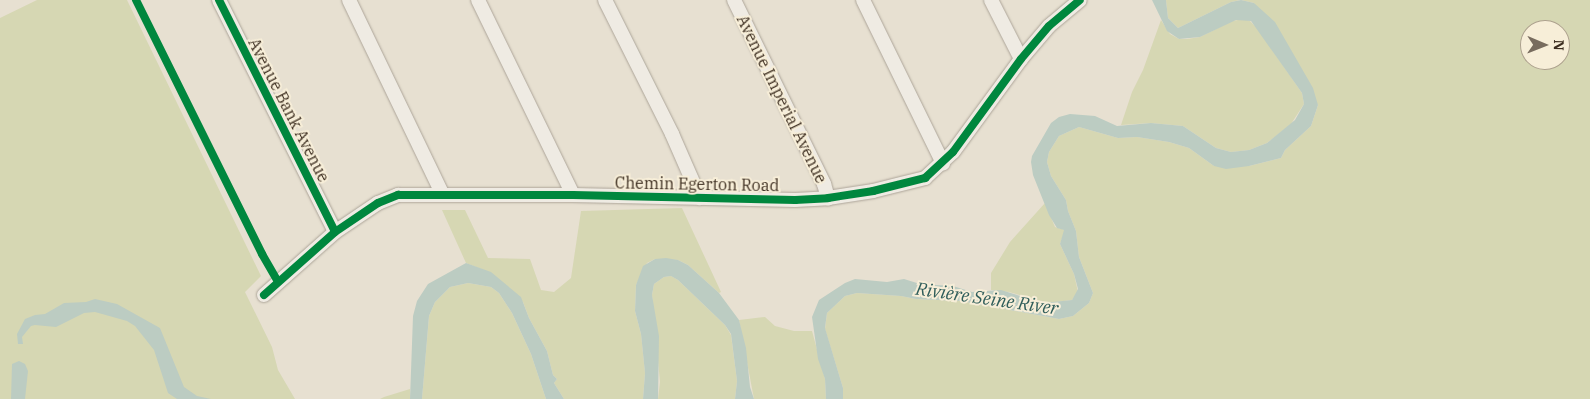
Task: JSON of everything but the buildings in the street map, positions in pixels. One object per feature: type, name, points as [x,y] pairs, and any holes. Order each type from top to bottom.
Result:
[{"type":"street","name":"Avenue Bank Avenue","points":[[219,0],[335,232]]},
{"type":"street","points":[[349,0],[442,193]]},
{"type":"street","points":[[478,0],[573,195]]},
{"type":"street","points":[[605,0],[672,134],[700,198]]},
{"type":"street","name":"Avenue Imperial Avenue","points":[[734,0],[824,184],[828,198]]},
{"type":"street","points":[[863,0],[943,163]]},
{"type":"street","points":[[991,0],[1021,59]]},
{"type":"street","name":"Chemin Egerton Road","points":[[264,295],[335,232],[387,198],[398,195],[442,193],[700,198],[828,198],[873,191],[925,178],[943,163],[1021,59],[1049,26],[1080,0]]},
{"type":"green space","points":[[37,0],[127,0],[261,276],[245,292],[272,347],[278,370],[295,399],[0,399],[0,18]]},
{"type":"green space","points":[[1166,0],[1240,0],[1231,2],[1178,28],[1168,18]]},
{"type":"green space","points":[[1241,0],[1590,0],[1590,399],[843,399],[843,388],[825,329],[827,313],[845,296],[857,293],[961,301],[1059,319],[1073,316],[1089,303],[1093,293],[1079,257],[1076,231],[1066,200],[1051,176],[1047,162],[1049,152],[1059,136],[1079,127],[1118,138],[1137,137],[1169,142],[1189,148],[1214,166],[1249,166],[1281,158],[1285,150],[1311,126],[1318,105],[1254,3]]},
{"type":"green space","points":[[1244,19],[1250,21],[1257,28],[1302,93],[1304,104],[1291,124],[1267,143],[1249,150],[1231,152],[1216,148],[1183,126],[1151,123],[1121,125],[1161,20],[1170,34],[1179,39],[1187,39],[1200,37],[1232,21]]},
{"type":"green space","points":[[1045,203],[1055,227],[1065,230],[1060,244],[1074,274],[1078,292],[1072,300],[1047,303],[1009,292],[991,290],[991,273],[1010,242]]},
{"type":"green space","points":[[682,208],[721,292],[719,293],[688,265],[678,260],[655,259],[647,263],[636,285],[635,311],[641,334],[645,373],[643,399],[564,399],[554,383],[557,379],[553,375],[547,351],[529,318],[523,302],[491,273],[466,263],[442,210],[465,210],[488,258],[530,259],[541,290],[554,292],[571,278],[581,211]]},
{"type":"green space","points":[[671,276],[678,280],[725,325],[731,335],[737,381],[735,399],[658,399],[660,382],[652,295],[654,284],[664,277]]},
{"type":"green space","points":[[468,283],[491,287],[499,293],[512,313],[531,354],[546,399],[422,399],[429,316],[435,302],[450,287]]},
{"type":"green space","points":[[765,317],[775,326],[794,331],[812,331],[825,379],[826,399],[754,399],[739,320]]},
{"type":"green space","points":[[410,389],[410,399],[380,399],[384,397]]},
{"type":"water","name":"Rivière Seine River","points":[[1152,0],[1166,0],[1168,18],[1178,28],[1231,2],[1241,0],[1254,3],[1275,22],[1313,88],[1318,105],[1311,126],[1285,150],[1281,158],[1249,166],[1226,169],[1214,166],[1189,148],[1169,142],[1137,137],[1118,138],[1079,127],[1059,136],[1049,152],[1047,162],[1051,176],[1066,200],[1076,231],[1079,257],[1093,293],[1089,303],[1073,316],[1059,319],[961,301],[857,293],[845,296],[827,313],[825,328],[843,388],[843,399],[826,399],[825,379],[818,359],[812,317],[819,300],[845,283],[855,279],[887,282],[904,279],[920,284],[953,286],[972,292],[1001,290],[1043,303],[1072,300],[1078,289],[1074,274],[1060,244],[1064,230],[1057,228],[1049,215],[1033,175],[1031,162],[1032,156],[1051,123],[1059,117],[1070,114],[1095,116],[1117,126],[1151,123],[1183,126],[1216,148],[1231,152],[1249,150],[1267,143],[1295,120],[1304,104],[1302,93],[1251,21],[1236,20],[1200,37],[1179,39],[1167,31]]},
{"type":"water","points":[[655,259],[678,260],[688,265],[719,293],[739,320],[746,348],[750,387],[754,399],[735,399],[737,381],[731,334],[725,325],[678,280],[671,276],[664,277],[654,284],[652,295],[659,336],[658,399],[643,399],[645,373],[641,334],[635,311],[636,285],[643,266]]},
{"type":"water","points":[[466,263],[491,272],[521,297],[529,318],[547,351],[553,375],[557,379],[554,383],[564,399],[546,399],[531,354],[512,313],[499,293],[491,287],[468,283],[450,287],[435,302],[429,316],[422,399],[410,399],[413,316],[417,301],[428,284]]},
{"type":"water","points":[[95,299],[117,304],[160,328],[184,387],[197,396],[211,399],[177,399],[168,393],[154,350],[135,326],[127,321],[95,312],[84,313],[56,327],[31,326],[22,337],[23,344],[18,344],[17,334],[25,319],[45,314],[64,303],[86,302]]},
{"type":"water","points":[[19,361],[25,364],[28,371],[25,399],[11,399],[12,364]]},
{"type":"cycle path","points":[[136,0],[262,254],[278,282]]},
{"type":"cycle path","points":[[219,0],[335,232]]},
{"type":"cycle path","points":[[264,295],[335,232],[378,203],[398,195],[573,195],[795,200],[828,198],[873,191],[925,178],[953,152],[1021,59],[1049,26],[1080,0]]}]
